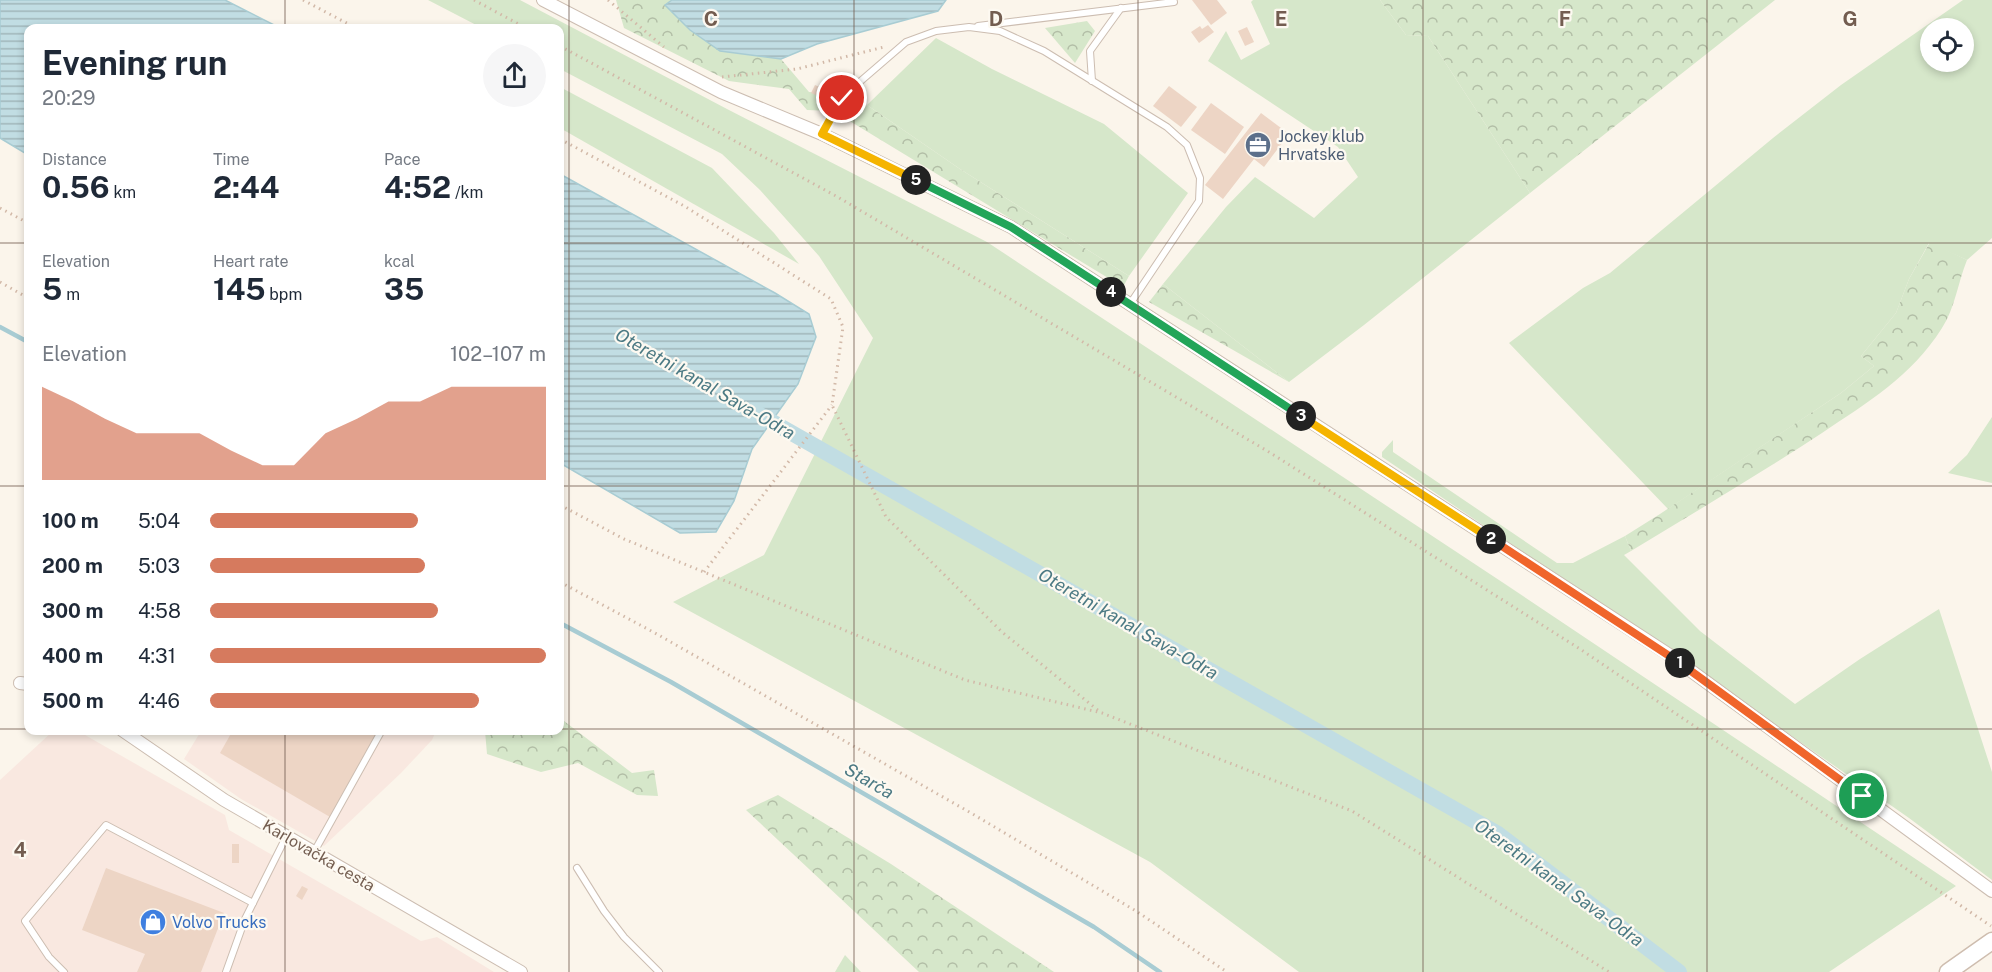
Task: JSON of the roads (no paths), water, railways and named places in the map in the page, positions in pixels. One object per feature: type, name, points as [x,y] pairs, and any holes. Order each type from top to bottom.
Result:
[{"type":"main road","points":[[1948,972],[1992,941]]},
{"type":"street","points":[[543,0],[721,92],[822,134],[1011,227],[1668,654],[1992,891]]},
{"type":"street","name":"Karlovačka cesta","points":[[129,735],[224,800],[521,972]]},
{"type":"lane","points":[[822,134],[842,98],[906,42],[936,31],[1174,2]]},
{"type":"lane","points":[[1092,81],[1090,51],[1121,8]]},
{"type":"lane","points":[[969,27],[1000,32],[1044,51],[1167,127],[1187,145],[1200,178],[1198,201],[1130,304]]},
{"type":"lane","points":[[314,853],[379,735]]},
{"type":"lane","points":[[64,972],[50,957],[26,921],[106,825],[253,903]]},
{"type":"lane","points":[[226,972],[245,919],[286,837]]},
{"type":"lane","points":[[577,868],[604,911],[624,937],[659,972]]},
{"type":"water","points":[[0,0],[225,0],[272,24],[24,24],[24,153],[0,138]]},
{"type":"water","points":[[672,0],[946,0],[938,11],[817,44],[781,59],[720,51],[690,30],[665,5]]},
{"type":"water","points":[[564,176],[809,314],[816,337],[798,384],[752,449],[734,501],[716,532],[680,533],[564,465]]},
{"type":"waterway","name":"Starča","points":[[0,327],[24,340]]},
{"type":"waterway","name":"Oteretni kanal Sava-Odra","points":[[753,411],[1498,834],[1679,972]]},
{"type":"waterway","name":"Starča","points":[[564,625],[671,682],[1094,927],[1160,972]]},
{"type":"place","name":"Jockey klub Hrvatske","points":[[1258,145]]},
{"type":"place","name":"Volvo Trucks","points":[[153,922]]}]
